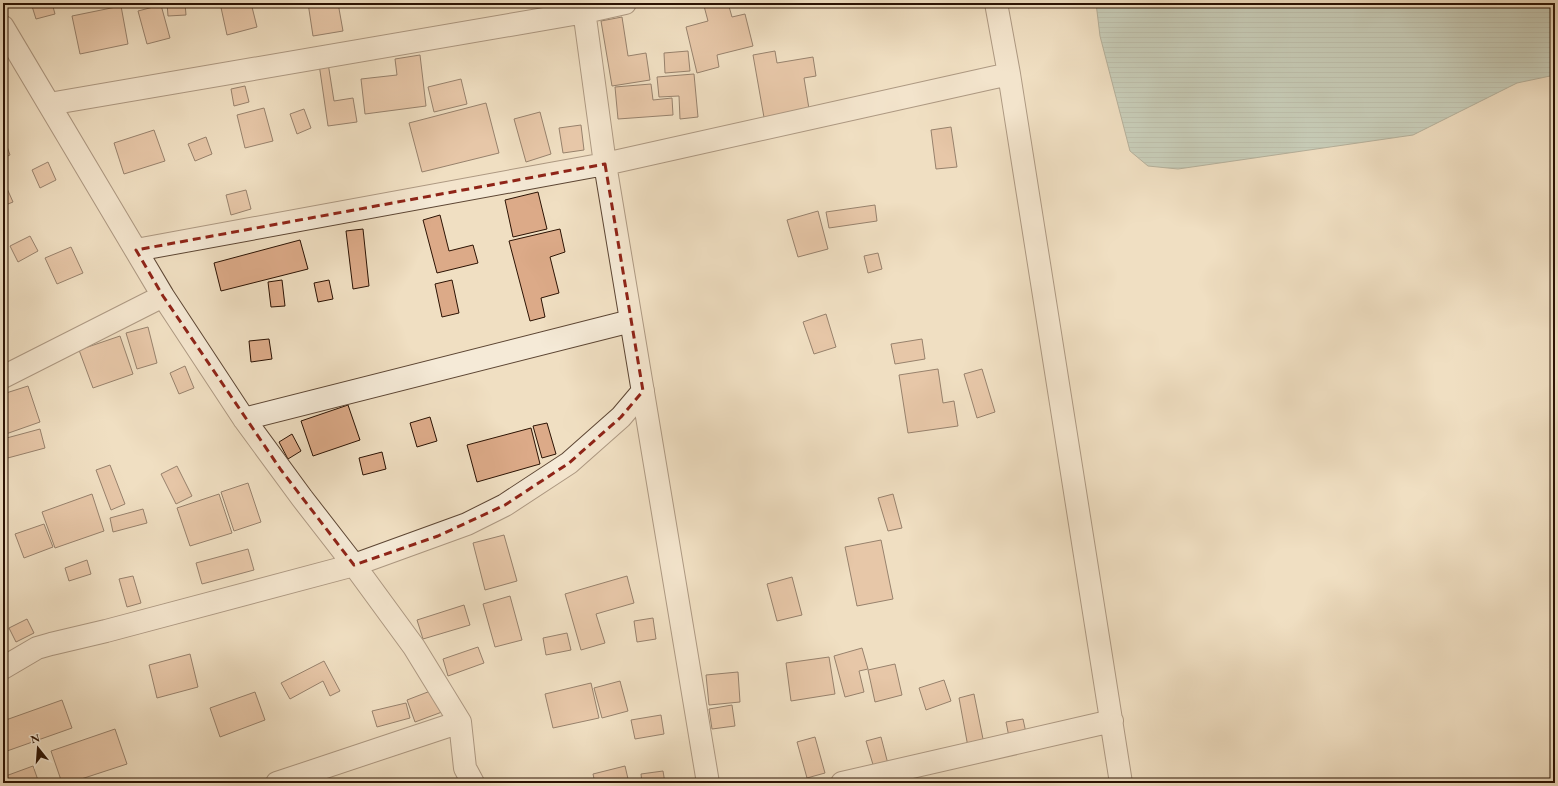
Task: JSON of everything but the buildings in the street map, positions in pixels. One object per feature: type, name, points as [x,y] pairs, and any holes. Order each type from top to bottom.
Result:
[{"type":"street","points":[[49,104],[584,7],[625,3]]},
{"type":"street","points":[[996,3],[1009,74],[1121,783]]},
{"type":"street","points":[[584,7],[605,164],[708,783]]},
{"type":"street","points":[[3,27],[163,296],[244,419],[414,647],[460,722],[465,768],[473,783]]},
{"type":"street","points":[[136,250],[605,164],[1009,74]]},
{"type":"street","points":[[3,377],[163,296]]},
{"type":"street","points":[[244,419],[631,321]]},
{"type":"street","points":[[3,668],[37,648],[354,565],[438,536],[467,524],[505,505],[569,463],[621,417],[643,391]]},
{"type":"street","points":[[842,783],[1112,721]]},
{"type":"street","points":[[277,783],[460,722]]},
{"type":"highlighted area","points":[[605,164],[643,391],[621,417],[569,463],[505,505],[438,536],[354,565],[281,470],[163,296],[136,250]]},
{"type":"water","points":[[1096,3],[1555,3],[1555,75],[1517,83],[1413,135],[1178,169],[1148,166],[1130,151],[1100,36]]}]
